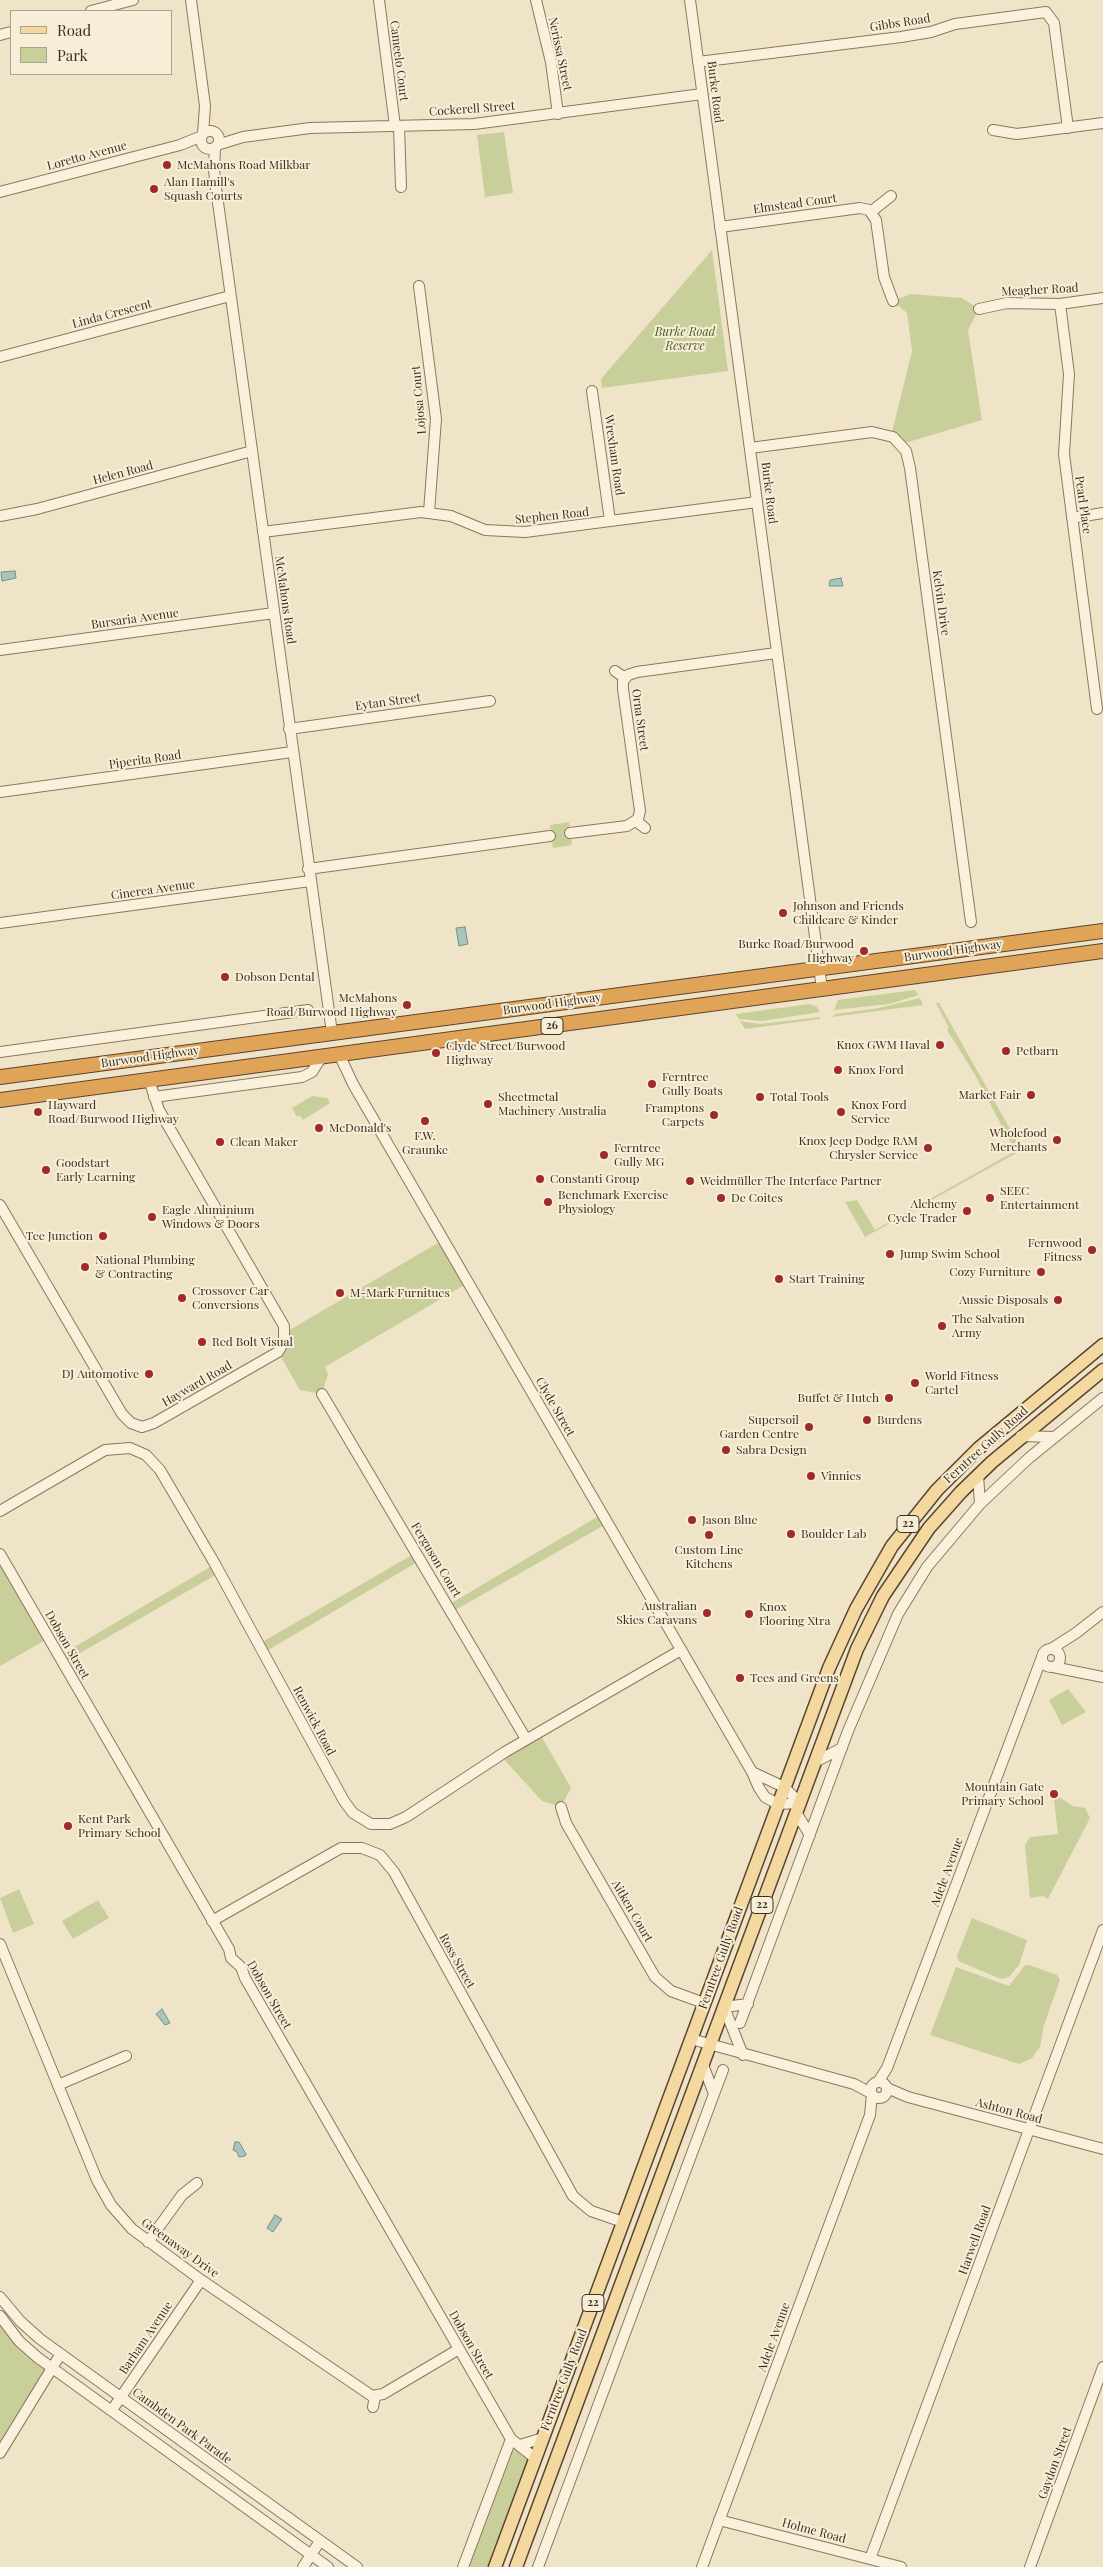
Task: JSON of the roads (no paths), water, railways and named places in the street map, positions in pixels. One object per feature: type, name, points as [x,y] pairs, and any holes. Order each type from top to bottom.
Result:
[{"type":"highway","name":"Burwood Highway","points":[[0,1077],[1103,931]]},
{"type":"highway","name":"Burwood Highway","points":[[0,1100],[1103,952]]},
{"type":"highway","points":[[332,1033],[339,1054]]},
{"type":"main road","name":"Ferntree Gully Road","points":[[495,2567],[784,1787],[846,1629],[867,1587],[904,1529],[936,1490],[979,1448],[1103,1345]]},
{"type":"main road","name":"Ferntree Gully Road","points":[[516,2567],[857,1649],[883,1596],[928,1528],[978,1475],[1021,1436],[1103,1370]]},
{"type":"street","points":[[94,10],[133,0]]},
{"type":"street","name":"McMahons Road","points":[[191,0],[292,752],[332,1033]]},
{"type":"street","name":"Cameelo Court","points":[[379,0],[397,126],[401,187]]},
{"type":"street","name":"Nerissa Street","points":[[536,0],[551,62],[558,114]]},
{"type":"street","name":"Burke Road","points":[[690,0],[822,989]]},
{"type":"street","name":"Gibbs Road","points":[[698,62],[909,36],[956,24],[1046,12],[1054,23],[1068,128]]},
{"type":"street","name":"Cockerell Street","points":[[209,140],[328,126],[474,124],[702,94]]},
{"type":"street","points":[[993,130],[1017,134],[1103,123]]},
{"type":"street","name":"Loretto Avenue","points":[[0,192],[180,144],[209,140]]},
{"type":"street","points":[[891,196],[872,211],[876,220],[884,278],[893,301]]},
{"type":"street","name":"Elmstead Court","points":[[720,227],[860,208],[872,211]]},
{"type":"street","name":"Lojosa Court","points":[[419,286],[436,419],[429,512]]},
{"type":"street","name":"Linda Crescent","points":[[0,357],[230,296]]},
{"type":"street","name":"Meagher Road","points":[[979,310],[1007,303],[1060,304],[1103,298]]},
{"type":"street","name":"Pearl Place","points":[[1060,304],[1069,374],[1064,454],[1097,709]]},
{"type":"street","name":"Wrexham Road","points":[[592,391],[610,521]]},
{"type":"street","name":"Kelvin Drive","points":[[750,448],[872,432],[893,437],[906,451],[912,478],[971,922]]},
{"type":"street","name":"Helen Road","points":[[0,516],[38,509],[252,451]]},
{"type":"street","name":"Stephen Road","points":[[263,532],[429,512],[451,516],[485,530],[525,532],[757,502]]},
{"type":"street","points":[[1072,518],[1103,513]]},
{"type":"street","name":"Bursaria Avenue","points":[[0,650],[274,613]]},
{"type":"street","name":"Orna Street","points":[[570,834],[641,824],[623,689],[625,678],[638,672],[776,653]]},
{"type":"street","points":[[615,671],[625,678]]},
{"type":"street","name":"Eytan Street","points":[[290,729],[490,701]]},
{"type":"street","name":"Piperita Road","points":[[0,792],[292,752]]},
{"type":"street","points":[[308,869],[550,836]]},
{"type":"street","name":"Cinerea Avenue","points":[[0,923],[310,881]]},
{"type":"street","name":"Burwood Highway","points":[[0,1052],[308,1010]]},
{"type":"street","name":"Clyde Street","points":[[339,1054],[376,1124],[752,1772],[756,1784],[765,1797],[778,1804]]},
{"type":"street","points":[[154,1097],[302,1077],[312,1072],[322,1056]]},
{"type":"street","name":"Hayward Road","points":[[0,1205],[122,1414],[130,1423],[142,1427],[154,1423],[274,1354],[284,1342],[284,1326],[159,1110],[149,1080]]},
{"type":"street","name":"Ferguson Court","points":[[322,1394],[526,1739]]},
{"type":"street","points":[[740,2023],[842,1748],[898,1614],[932,1560],[980,1504],[1055,1437],[1103,1398]]},
{"type":"street","points":[[1021,1436],[1055,1437]]},
{"type":"street","name":"Renwick Road","points":[[0,1511],[105,1450],[130,1448],[146,1455],[160,1470],[210,1556],[344,1801],[353,1813],[365,1821],[383,1825],[397,1822],[526,1739],[681,1650]]},
{"type":"street","points":[[978,1475],[980,1504]]},
{"type":"street","name":"Dobson Street","points":[[0,1554],[229,1949],[231,1958],[241,1967],[245,1978],[511,2439],[535,2458]]},
{"type":"street","name":"Adele Avenue","points":[[1052,1661],[1046,1650],[1051,1649],[1076,1633],[1103,1612]]},
{"type":"street","name":"Adele Avenue","points":[[702,2567],[1030,1685],[1076,1633]]},
{"type":"street","points":[[1052,1661],[1103,1677]]},
{"type":"street","points":[[815,1762],[842,1748]]},
{"type":"street","points":[[752,1772],[784,1787],[798,1808],[810,1835]]},
{"type":"street","points":[[778,1804],[798,1808]]},
{"type":"street","name":"Aitken Court","points":[[560,1807],[566,1823],[656,1979],[671,1991],[704,2003]]},
{"type":"street","name":"Ross Street","points":[[212,1921],[341,1848],[362,1848],[380,1855],[394,1872],[573,2196],[591,2211],[623,2222]]},
{"type":"street","name":"Harwell Road","points":[[870,2559],[1103,1930]]},
{"type":"street","name":"Greenaway Drive","points":[[0,1944],[105,2196],[125,2222],[148,2242],[201,2280],[363,2392],[375,2396]]},
{"type":"street","name":"Ferntree Gully Road","points":[[724,2008],[748,2004]]},
{"type":"street","points":[[724,2008],[743,2055]]},
{"type":"street","name":"Ashton Road","points":[[691,2039],[743,2055],[1103,2148]]},
{"type":"street","points":[[58,2086],[126,2056]]},
{"type":"street","points":[[703,2065],[714,2094]]},
{"type":"street","points":[[538,2567],[723,2070]]},
{"type":"street","points":[[148,2242],[182,2195],[197,2183]]},
{"type":"street","name":"Barham Avenue","points":[[112,2410],[201,2280]]},
{"type":"street","name":"Cambden Park Parade","points":[[0,2297],[26,2328],[60,2355],[357,2567]]},
{"type":"street","points":[[0,2316],[19,2341],[52,2368],[328,2567]]},
{"type":"street","points":[[373,2407],[375,2396],[383,2394],[459,2349]]},
{"type":"street","points":[[0,2453],[60,2355]]},
{"type":"street","name":"Gaydon Street","points":[[1030,2567],[1103,2367]]},
{"type":"street","points":[[520,2445],[542,2438]]},
{"type":"street","points":[[463,2567],[511,2439]]},
{"type":"street","name":"Holme Road","points":[[719,2520],[902,2567]]},
{"type":"street","points":[[303,2567],[320,2541]]},
{"type":"water","points":[[15,571],[16,578],[2,581],[1,572]]},
{"type":"water","points":[[841,578],[843,586],[829,586],[830,580]]},
{"type":"water","points":[[465,927],[468,944],[459,946],[456,928]]},
{"type":"water","points":[[162,2009],[170,2023],[165,2025],[156,2014]]},
{"type":"water","points":[[235,2142],[239,2142],[246,2154],[245,2156],[239,2157],[237,2152],[233,2150]]},
{"type":"water","points":[[275,2215],[282,2219],[273,2232],[267,2228]]},
{"type":"place","name":"McMahons Road Milkbar","points":[[167,165]]},
{"type":"place","name":"Alan Hamill's Squash Courts","points":[[154,189]]},
{"type":"place","name":"Johnson and Friends Childcare & Kinder","points":[[783,913]]},
{"type":"place","name":"Burke Road/Burwood Highway","points":[[864,951]]},
{"type":"place","name":"Dobson Dental","points":[[225,977]]},
{"type":"place","name":"McMahons Road/Burwood Highway","points":[[407,1005]]},
{"type":"place","name":"Knox GWM Haval","points":[[940,1045]]},
{"type":"place","name":"Petbarn","points":[[1006,1051]]},
{"type":"place","name":"Clyde Street/Burwood Highway","points":[[436,1053]]},
{"type":"place","name":"Knox Ford","points":[[838,1070]]},
{"type":"place","name":"Ferntree Gully Boats","points":[[652,1084]]},
{"type":"place","name":"Market Fair","points":[[1031,1095]]},
{"type":"place","name":"Total Tools","points":[[760,1097]]},
{"type":"place","name":"Sheetmetal Machinery Australia","points":[[488,1104]]},
{"type":"place","name":"Hayward Road/Burwood Highway","points":[[38,1112]]},
{"type":"place","name":"Knox Ford Service","points":[[841,1112]]},
{"type":"place","name":"Framptons Carpets","points":[[714,1115]]},
{"type":"place","name":"F.W. Graunke","points":[[425,1121]]},
{"type":"place","name":"McDonald's","points":[[319,1128]]},
{"type":"place","name":"Wholefood Merchants","points":[[1057,1140]]},
{"type":"place","name":"Clean Maker","points":[[220,1142]]},
{"type":"place","name":"Knox Jeep Dodge RAM Chrysler Service","points":[[928,1148]]},
{"type":"place","name":"Ferntree Gully MG","points":[[604,1155]]},
{"type":"place","name":"Goodstart Early Learning","points":[[46,1170]]},
{"type":"place","name":"Constanti Group","points":[[540,1179]]},
{"type":"place","name":"Weidmüller The Interface Partner","points":[[690,1181]]},
{"type":"place","name":"De Coites","points":[[721,1198]]},
{"type":"place","name":"SEEC Entertainment","points":[[990,1198]]},
{"type":"place","name":"Benchmark Exercise Physiology","points":[[548,1202]]},
{"type":"place","name":"Alchemy Cycle Trader","points":[[967,1211]]},
{"type":"place","name":"Eagle Aluminium Windows & Doors","points":[[152,1217]]},
{"type":"place","name":"Tee Junction","points":[[103,1236]]},
{"type":"place","name":"Fernwood Fitness","points":[[1092,1250]]},
{"type":"place","name":"Jump Swim School","points":[[890,1254]]},
{"type":"place","name":"National Plumbing & Contracting","points":[[85,1267]]},
{"type":"place","name":"Cozy Furniture","points":[[1041,1272]]},
{"type":"place","name":"Start Training","points":[[779,1279]]},
{"type":"place","name":"M-Mark Furnitues","points":[[340,1293]]},
{"type":"place","name":"Crossover Car Conversions","points":[[182,1298]]},
{"type":"place","name":"Aussie Disposals","points":[[1058,1300]]},
{"type":"place","name":"The Salvation Army","points":[[942,1326]]},
{"type":"place","name":"Red Bolt Visual","points":[[202,1342]]},
{"type":"place","name":"DJ Automotive","points":[[149,1374]]},
{"type":"place","name":"World Fitness Cartel","points":[[915,1383]]},
{"type":"place","name":"Buffet & Hutch","points":[[889,1398]]},
{"type":"place","name":"Burdens","points":[[867,1420]]},
{"type":"place","name":"Supersoil Garden Centre","points":[[809,1427]]},
{"type":"place","name":"Sabra Design","points":[[726,1450]]},
{"type":"place","name":"Vinnies","points":[[811,1476]]},
{"type":"place","name":"Jason Blue","points":[[692,1520]]},
{"type":"place","name":"Boulder Lab","points":[[791,1534]]},
{"type":"place","name":"Custom Line Kitchens","points":[[709,1535]]},
{"type":"place","name":"Australian Skies Caravans","points":[[707,1613]]},
{"type":"place","name":"Knox Flooring Xtra","points":[[749,1614]]},
{"type":"place","name":"Tees and Greens","points":[[740,1678]]},
{"type":"place","name":"Mountain Gate Primary School","points":[[1054,1794]]},
{"type":"place","name":"Kent Park Primary School","points":[[68,1826]]},
{"type":"park label","name":"Burke Road Reserve","points":[[685,339]]}]
